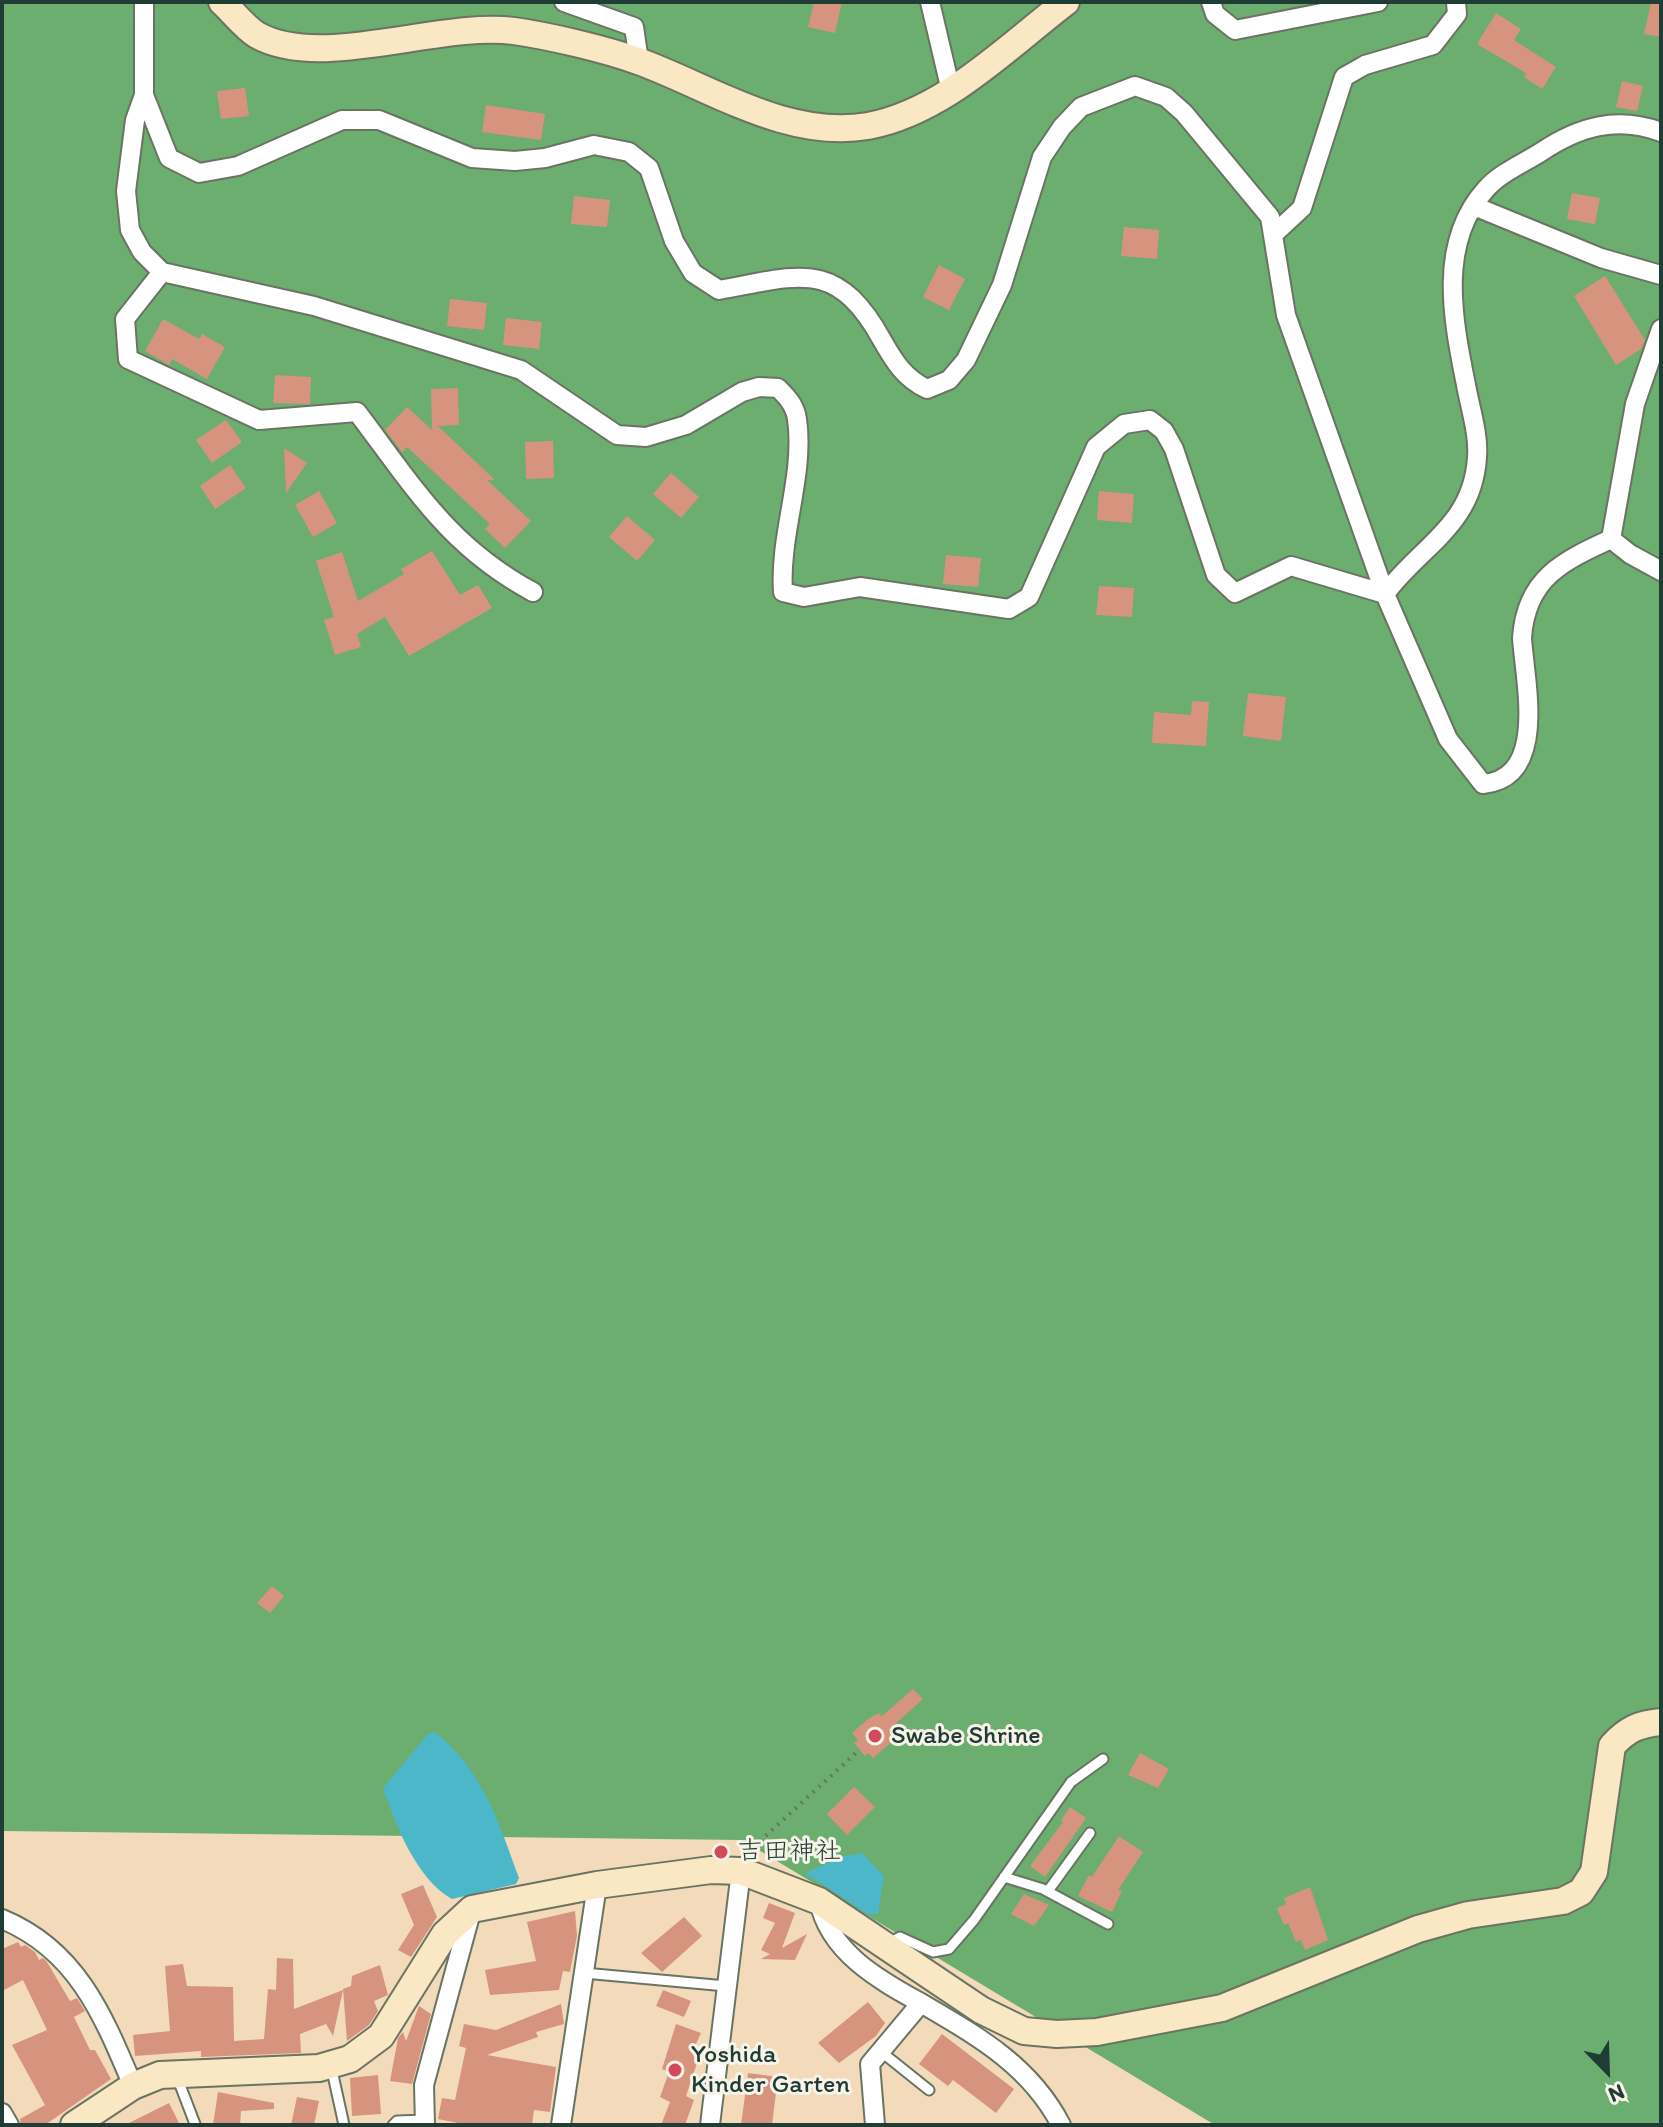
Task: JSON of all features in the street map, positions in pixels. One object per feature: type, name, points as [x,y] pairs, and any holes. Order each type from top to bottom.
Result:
[{"type":"street","points":[[144,2],[144,95],[135,120],[126,191],[130,230],[142,252],[162,272],[314,306],[521,370],[617,435],[646,437],[686,425],[742,392],[759,387],[778,388],[791,401],[797,417],[798,440],[781,561],[783,592],[804,597],[860,587],[1009,609],[1029,597],[1096,447],[1124,424],[1150,420],[1164,431],[1174,449],[1216,575],[1235,593],[1291,566],[1385,594]]},
{"type":"street","points":[[222,2],[257,35],[308,51],[401,38],[512,31],[639,61],[740,104],[797,123],[844,128],[884,120],[951,91],[1066,2]]},
{"type":"street","points":[[564,2],[634,27],[639,61]]},
{"type":"street","points":[[930,2],[951,91]]},
{"type":"street","points":[[1211,2],[1215,14],[1235,30],[1378,2]]},
{"type":"street","points":[[1275,233],[1302,208],[1344,77],[1365,65],[1433,45],[1457,14],[1456,2]]},
{"type":"street","points":[[144,95],[169,158],[199,173],[238,166],[342,120],[379,120],[472,158],[515,161],[545,158],[594,145],[629,152],[649,168],[674,241],[693,273],[719,290],[797,274],[847,291],[868,315],[896,364],[910,381],[927,389],[949,380],[966,360],[1002,285],[1042,157],[1062,127],[1081,107],[1135,86],[1166,97],[1184,113],[1270,217],[1286,315],[1385,594],[1448,739],[1483,784],[1499,782],[1516,770],[1527,739],[1522,638],[1523,621],[1531,602],[1560,563],[1611,539]]},
{"type":"street","points":[[1385,594],[1401,572],[1446,533],[1466,501],[1477,457],[1455,331],[1453,269],[1460,230],[1474,206],[1487,187],[1550,146],[1595,127],[1617,122],[1637,123],[1661,132]]},
{"type":"street","points":[[1474,206],[1601,258],[1661,275]]},
{"type":"street","points":[[162,272],[125,319],[128,359],[259,420],[357,412],[448,532],[475,556],[533,592]]},
{"type":"street","points":[[1611,539],[1635,404],[1661,329]]},
{"type":"street","points":[[1611,539],[1661,571]]},
{"type":"street","points":[[74,2125],[133,2086],[160,2075],[331,2066],[358,2054],[381,2036],[445,1934],[472,1909],[597,1885],[711,1870],[736,1871],[819,1901],[981,2010],[1024,2031],[1057,2034],[1097,2032],[1222,2008],[1418,1929],[1468,1915],[1563,1901],[1581,1892],[1594,1872],[1612,1746],[1624,1732],[1642,1723],[1661,1722]]},
{"type":"street","points":[[710,2125],[736,1871]]},
{"type":"street","points":[[561,2125],[597,1885]]},
{"type":"street","points":[[819,1901],[823,1920],[856,1960],[882,1982],[1004,2053],[1038,2089],[1061,2125]]},
{"type":"street","points":[[425,2122],[424,2085],[472,1909]]},
{"type":"street","points":[[2,1919],[45,1941],[68,1963],[108,2023],[133,2086]]},
{"type":"street","points":[[875,2125],[870,2064],[921,2003]]},
{"type":"street","points":[[2,2113],[9,2125]]},
{"type":"lane","points":[[885,1946],[900,1937],[933,1952],[949,1949],[1071,1782],[1103,1759]]},
{"type":"lane","points":[[1048,1891],[1090,1833]]},
{"type":"lane","points":[[1004,1877],[1048,1891],[1108,1924]]},
{"type":"lane","points":[[584,1973],[726,1986]]},
{"type":"lane","points":[[879,2050],[929,2090]]},
{"type":"lane","points":[[331,2066],[344,2125]]},
{"type":"lane","points":[[176,2074],[195,2124]]},
{"type":"lane","points":[[393,2125],[397,2121],[425,2122]]},
{"type":"path","points":[[736,1871],[858,1751]]},
{"type":"green space","points":[[2,2],[1661,2],[1661,2125],[1215,2125],[742,1840],[2,1831]]},
{"type":"water","points":[[435,1732],[466,1764],[488,1799],[519,1878],[516,1884],[452,1899],[428,1879],[409,1850],[383,1788],[428,1734]]},
{"type":"water","points":[[862,1853],[884,1876],[878,1914],[867,1914],[805,1873],[844,1856]]},
{"type":"building","points":[[814,2],[842,2],[835,33],[808,27]]},
{"type":"building","points":[[1651,2],[1661,2],[1661,37],[1644,34]]},
{"type":"building","points":[[1496,13],[1521,29],[1514,40],[1556,67],[1542,89],[1524,77],[1526,73],[1477,44]]},
{"type":"building","points":[[1622,81],[1643,86],[1637,111],[1616,107]]},
{"type":"building","points":[[245,88],[249,116],[221,119],[217,91]]},
{"type":"building","points":[[486,105],[545,114],[541,140],[482,132]]},
{"type":"building","points":[[1572,193],[1600,198],[1595,224],[1567,219]]},
{"type":"building","points":[[574,196],[610,200],[607,227],[571,224]]},
{"type":"building","points":[[1124,227],[1159,230],[1157,259],[1121,256]]},
{"type":"building","points":[[939,265],[965,279],[949,310],[923,297]]},
{"type":"building","points":[[1605,276],[1645,340],[1641,349],[1616,365],[1574,296]]},
{"type":"building","points":[[450,299],[487,303],[484,330],[447,326]]},
{"type":"building","points":[[506,318],[542,322],[539,349],[503,345]]},
{"type":"building","points":[[163,319],[199,339],[202,334],[225,347],[207,379],[172,359],[169,365],[145,351]]},
{"type":"building","points":[[275,375],[311,377],[310,404],[273,403]]},
{"type":"building","points":[[458,388],[459,425],[438,426],[495,480],[487,480],[531,521],[505,548],[485,529],[490,524],[407,447],[402,452],[385,430],[407,407],[432,430],[431,389]]},
{"type":"building","points":[[226,420],[242,442],[212,463],[196,440]]},
{"type":"building","points":[[553,441],[554,478],[526,479],[525,442]]},
{"type":"building","points":[[284,448],[307,463],[286,493]]},
{"type":"building","points":[[230,465],[246,488],[215,509],[200,486]]},
{"type":"building","points":[[671,473],[699,497],[681,518],[653,494]]},
{"type":"building","points":[[319,491],[337,523],[313,537],[295,505]]},
{"type":"building","points":[[1099,491],[1134,494],[1132,523],[1097,520]]},
{"type":"building","points":[[627,516],[655,540],[637,561],[609,537]]},
{"type":"building","points":[[432,551],[460,595],[478,585],[492,608],[409,656],[385,617],[357,634],[361,647],[335,655],[324,620],[334,617],[316,561],[342,552],[358,601],[404,574],[401,569]]},
{"type":"building","points":[[946,555],[981,558],[978,587],[943,584]]},
{"type":"building","points":[[1099,586],[1134,588],[1132,617],[1096,615]]},
{"type":"building","points":[[1248,693],[1286,697],[1281,741],[1243,736]]},
{"type":"building","points":[[1192,701],[1209,702],[1206,746],[1152,743],[1154,712],[1191,715]]},
{"type":"building","points":[[272,1586],[284,1596],[270,1613],[257,1603]]},
{"type":"building","points":[[913,1689],[923,1699],[893,1726],[898,1730],[891,1736],[894,1740],[873,1758],[868,1753],[865,1756],[854,1743],[858,1740],[852,1733],[868,1719],[879,1713],[882,1716]]},
{"type":"building","points":[[1140,1753],[1169,1769],[1158,1788],[1128,1775]]},
{"type":"building","points":[[854,1787],[875,1807],[847,1835],[827,1814]]},
{"type":"building","points":[[1070,1807],[1086,1818],[1045,1877],[1030,1866],[1063,1822],[1061,1820]]},
{"type":"building","points":[[1119,1836],[1143,1852],[1118,1890],[1122,1891],[1112,1912],[1078,1896],[1089,1875],[1092,1877]]},
{"type":"building","points":[[423,1885],[437,1917],[411,1957],[398,1950],[414,1925],[401,1894]]},
{"type":"building","points":[[1310,1887],[1328,1940],[1305,1950],[1301,1940],[1296,1942],[1288,1923],[1284,1925],[1277,1908],[1286,1904],[1284,1898]]},
{"type":"building","points":[[1024,1894],[1049,1905],[1034,1926],[1011,1914]]},
{"type":"building","points":[[769,1903],[795,1913],[782,1948],[807,1934],[795,1960],[761,1959],[770,1954],[761,1950],[775,1923],[763,1918]]},
{"type":"building","points":[[575,1911],[577,1936],[570,1972],[563,1971],[559,1990],[490,1995],[485,1970],[536,1961],[527,1922]]},
{"type":"building","points":[[684,1917],[702,1936],[662,1972],[641,1953]]},
{"type":"building","points":[[18,1942],[21,1947],[25,1945],[35,1952],[39,1960],[43,1958],[47,1962],[70,2001],[77,1998],[85,2011],[74,2017],[90,2050],[95,2050],[111,2079],[45,2125],[21,2125],[20,2119],[45,2105],[12,2045],[47,2030],[23,1980],[2,1991],[2,1949]]},
{"type":"building","points":[[277,1958],[293,1959],[294,2009],[343,1990],[333,2036],[326,2024],[300,2034],[301,2053],[201,2057],[201,2051],[135,2056],[133,2035],[170,2031],[165,1966],[183,1964],[187,1986],[233,1987],[234,2041],[264,2039],[268,1989],[276,1990]]},
{"type":"building","points":[[380,1965],[388,1995],[374,2001],[378,2011],[369,2025],[347,2041],[343,1989],[351,1986],[352,1976]]},
{"type":"building","points":[[663,1990],[691,2001],[684,2017],[656,2006]]},
{"type":"building","points":[[868,2002],[885,2023],[876,2036],[839,2063],[818,2043]]},
{"type":"building","points":[[561,2004],[564,2024],[536,2032],[538,2037],[487,2055],[556,2067],[550,2112],[534,2110],[532,2125],[468,2125],[438,2119],[442,2098],[455,2100],[466,2048],[459,2046],[464,2024],[496,2030]]},
{"type":"building","points":[[419,2006],[431,2014],[412,2084],[390,2081],[398,2038],[403,2032],[406,2041]]},
{"type":"building","points":[[676,2024],[701,2033],[692,2053],[699,2057],[686,2096],[694,2100],[685,2125],[661,2125],[670,2102],[660,2097],[669,2072],[662,2069]]},
{"type":"building","points":[[942,2034],[1014,2089],[996,2113],[953,2080],[948,2086],[919,2064]]},
{"type":"building","points":[[748,2073],[778,2077],[772,2125],[741,2125]]},
{"type":"building","points":[[378,2075],[381,2114],[352,2116],[350,2078]]},
{"type":"building","points":[[218,2092],[274,2103],[274,2109],[241,2111],[240,2125],[213,2125]]},
{"type":"building","points":[[297,2097],[319,2101],[314,2125],[291,2125]]},
{"type":"building","points":[[169,2103],[180,2125],[125,2125]]},
{"type":"place","name":"Swabe Shrine","points":[[875,1736]]},
{"type":"place","name":"吉田神社","points":[[721,1852]]},
{"type":"place","name":"Yoshida Kinder Garten","points":[[675,2070]]}]
